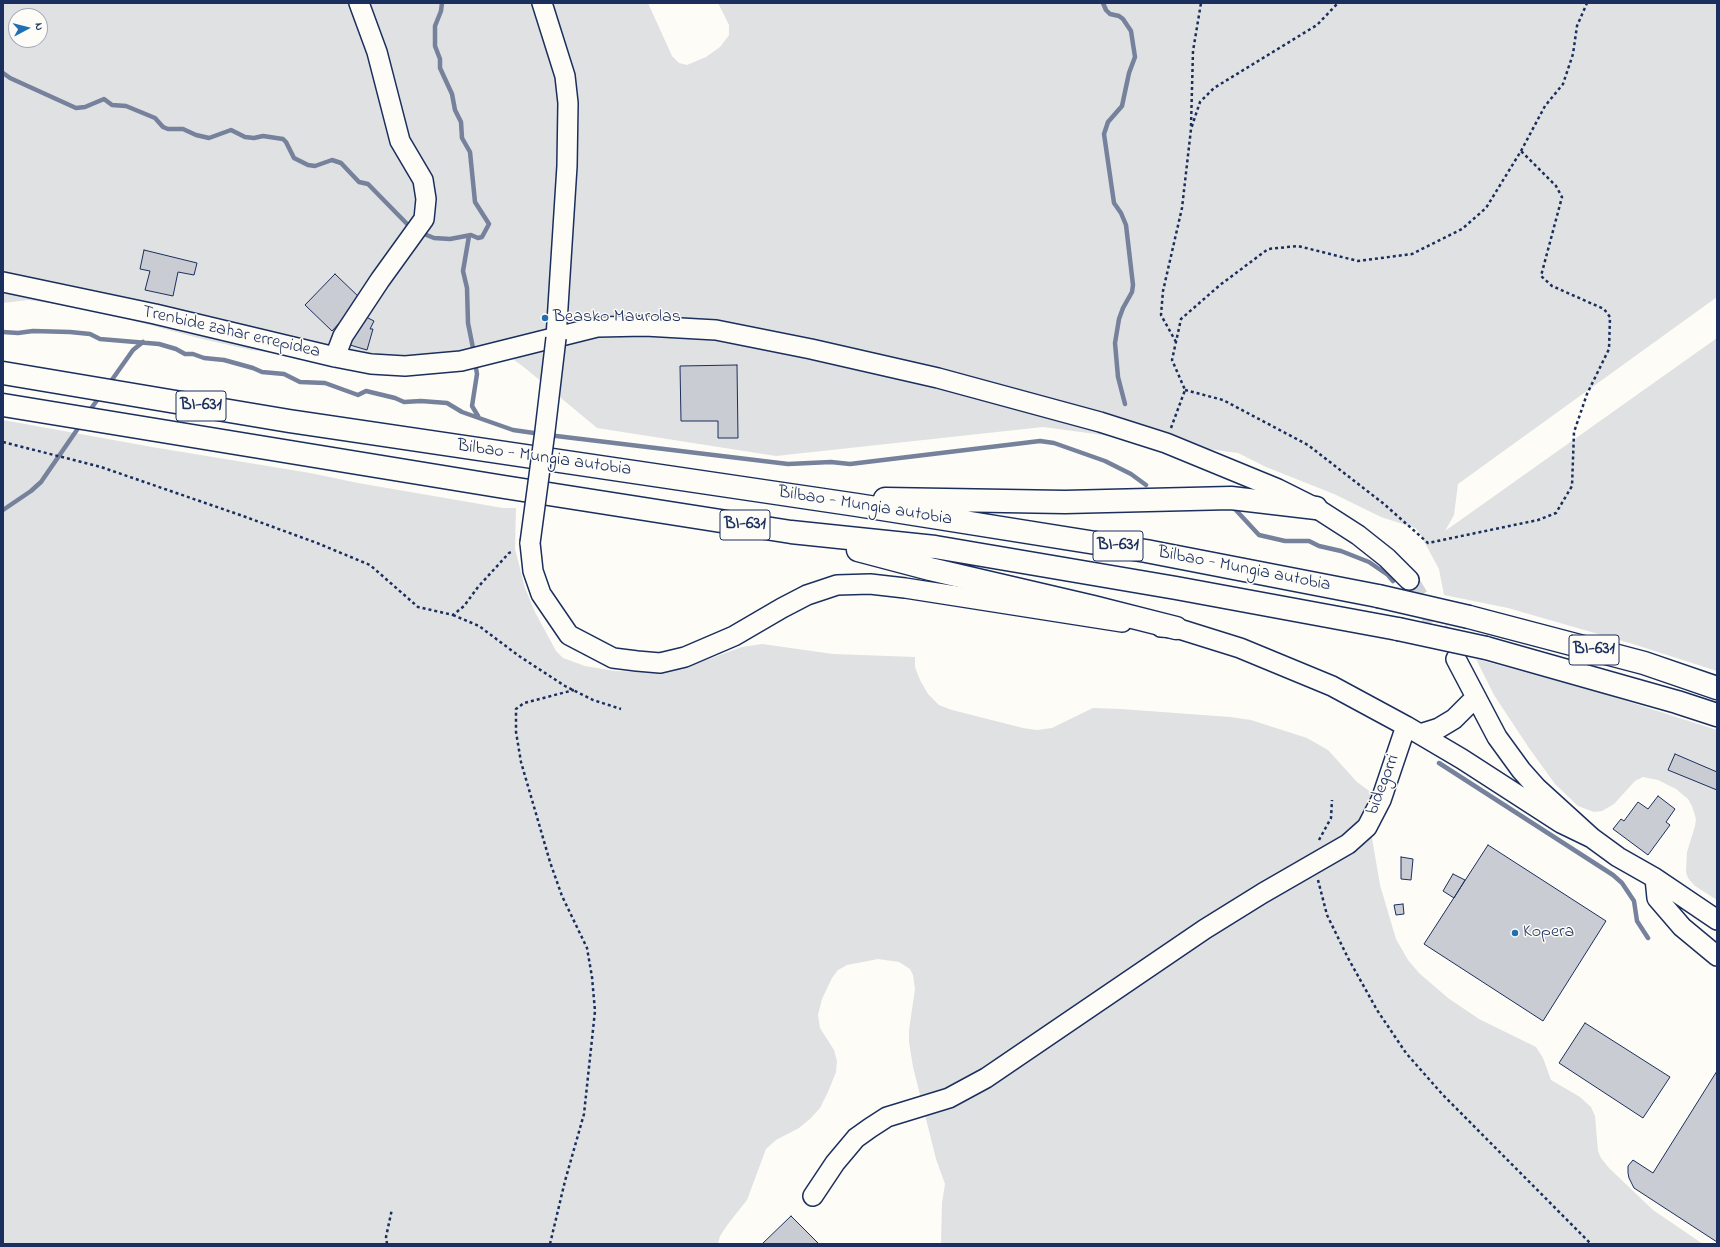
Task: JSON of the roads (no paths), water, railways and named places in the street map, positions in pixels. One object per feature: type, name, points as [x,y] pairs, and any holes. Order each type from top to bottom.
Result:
[{"type":"highway","name":"Bilbao - Mungia autobia","points":[[3,372],[289,421],[856,505],[1146,551],[1378,596],[1644,663],[1717,688]]},
{"type":"highway","name":"Bilbao - Mungia autobia","points":[[3,405],[504,487],[791,532],[935,547],[1176,588],[1398,629],[1486,648],[1677,702],[1717,715]]},
{"type":"highway","points":[[856,505],[890,498],[1065,502],[1232,498],[1316,508]]},
{"type":"highway","points":[[791,532],[930,569],[1176,628]]},
{"type":"street","points":[[335,357],[344,336],[409,238],[424,219],[426,199],[423,180],[400,140],[376,52],[359,3]]},
{"type":"street","points":[[542,3],[565,76],[568,103],[567,166],[556,338],[530,543],[534,570],[540,594],[569,635],[613,658],[660,663],[685,657],[734,636],[807,595],[836,585],[870,584],[905,588],[1096,619],[1176,628],[1240,648],[1332,686],[1413,730],[1462,759],[1561,823],[1592,838]]},
{"type":"street","name":"Trenbide zahar errepidea","points":[[3,282],[155,314],[335,357],[371,364],[406,366],[461,361],[597,328],[645,326],[716,330],[811,349],[938,378],[1100,422],[1166,443],[1278,488],[1316,508],[1358,535],[1387,558],[1410,580]]},
{"type":"street","points":[[1456,659],[1497,737],[1521,770],[1537,788],[1592,838],[1618,857],[1655,878],[1717,920]]},
{"type":"street","points":[[1413,730],[1439,728],[1454,719],[1476,697]]},
{"type":"street","name":"bidegorri","points":[[813,1196],[835,1163],[856,1138],[870,1128],[888,1117],[949,1098],[986,1078],[1205,929],[1263,893],[1348,844],[1367,827],[1413,730]]},
{"type":"street","points":[[1655,878],[1657,898],[1682,927],[1717,956]]},
{"type":"waterway","points":[[419,232],[434,238],[450,239],[471,235],[478,238],[482,237],[489,224],[475,202],[470,152],[462,138],[461,122],[455,110],[452,94],[440,68],[440,59],[435,46],[435,26],[441,11],[442,3]]},
{"type":"waterway","points":[[1103,3],[1106,10],[1110,14],[1119,16],[1123,19],[1131,31],[1135,57],[1129,73],[1122,106],[1108,122],[1104,134],[1114,203],[1121,213],[1126,225],[1133,285],[1132,292],[1119,319],[1115,343],[1118,377],[1125,404]]},
{"type":"waterway","points":[[3,73],[10,78],[76,108],[85,107],[104,99],[112,105],[126,106],[155,118],[163,127],[168,129],[183,129],[196,135],[209,138],[231,130],[245,137],[254,138],[263,136],[283,139],[294,158],[308,165],[315,166],[332,160],[341,163],[359,182],[368,184],[412,229]]},
{"type":"waterway","points":[[469,236],[463,271],[467,288],[468,323],[474,353]]},
{"type":"waterway","points":[[3,332],[70,332],[90,334],[100,339],[159,344],[176,349],[185,354],[193,354],[204,358],[224,360],[262,372],[284,374],[300,382],[325,383],[358,395],[366,391],[395,398],[404,402],[421,401],[447,403],[462,412],[513,430],[541,434]]},
{"type":"waterway","points":[[109,384],[133,350],[143,342]]},
{"type":"waterway","points":[[475,362],[477,374],[472,406],[478,416]]},
{"type":"waterway","points":[[88,413],[100,396]]},
{"type":"waterway","points":[[3,510],[31,491],[41,482],[81,424]]},
{"type":"waterway","points":[[548,435],[788,464],[831,462],[850,464],[1040,441],[1054,443],[1105,461],[1131,474],[1146,485]]},
{"type":"waterway","points":[[1234,508],[1259,535],[1285,541],[1309,541],[1319,546],[1341,551],[1369,562],[1388,575],[1393,581]]},
{"type":"waterway","points":[[1439,763],[1613,875],[1622,883],[1634,901],[1637,921],[1648,938]]},
{"type":"tunnel","points":[[1409,580],[1450,649]]},
{"type":"place","name":"Beasko Maurolas","points":[[545,318]]},
{"type":"place","name":"Kopera","points":[[1515,933]]}]
